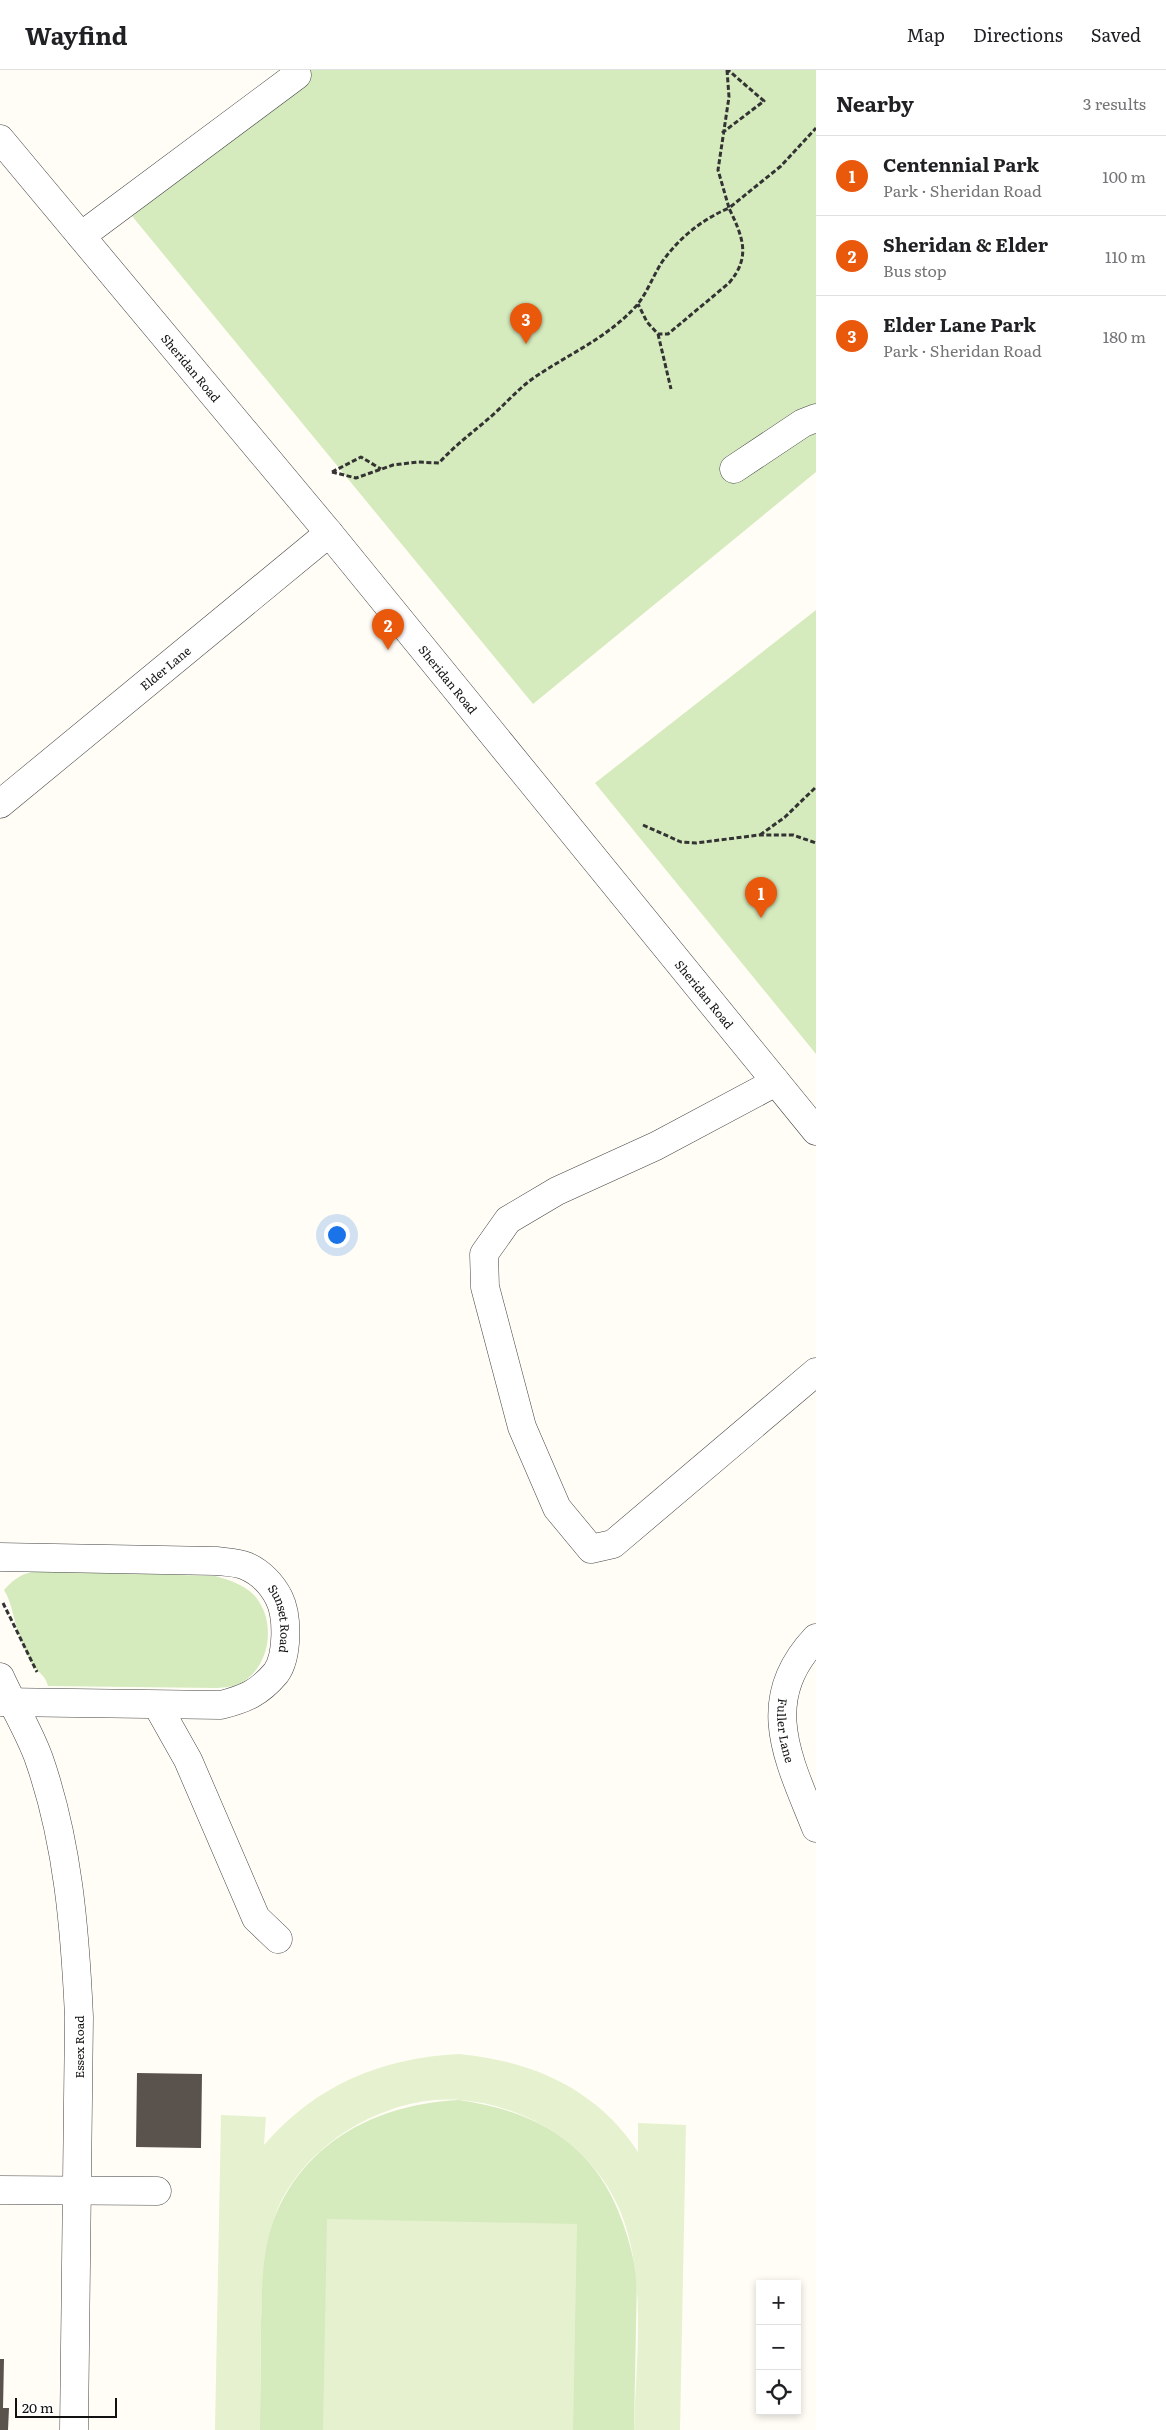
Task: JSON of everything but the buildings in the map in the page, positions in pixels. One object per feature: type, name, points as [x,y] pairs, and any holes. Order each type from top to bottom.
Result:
[{"type":"street","points":[[81,236],[297,75]]},
{"type":"street","name":"Sheridan Road","points":[[0,139],[329,533],[816,1131]]},
{"type":"street","points":[[734,469],[803,423],[816,418]]},
{"type":"street","name":"Elder Lane","points":[[0,804],[329,533]]},
{"type":"street","points":[[776,1082],[656,1146],[557,1191],[508,1220],[484,1254],[485,1287],[522,1427],[557,1508],[591,1549],[613,1544],[816,1372]]},
{"type":"street","name":"Sunset Road","points":[[0,1557],[216,1561],[245,1566],[265,1578],[280,1599],[286,1626],[284,1650],[277,1671],[262,1687],[246,1698],[221,1705],[6,1702]]},
{"type":"street","name":"Fuller Lane","points":[[816,1638],[807,1648],[791,1674],[782,1701],[781,1728],[791,1765],[816,1828]]},
{"type":"street","name":"Essex Road","points":[[0,1677],[6,1702],[38,1758],[58,1824],[70,1897],[79,2017],[74,2430]]},
{"type":"street","points":[[157,1705],[188,1760],[256,1918],[278,1939]]},
{"type":"street","points":[[0,2190],[157,2191]]},
{"type":"path","points":[[658,334],[668,334],[714,298],[738,273],[742,261],[743,243],[729,208],[718,170],[722,133],[729,97],[728,70]]},
{"type":"path","points":[[722,133],[764,101],[728,70]]},
{"type":"path","points":[[381,468],[361,457],[332,472],[356,478],[381,468],[418,462],[439,464],[452,449],[497,411],[512,394],[538,375],[588,346],[638,304],[662,262],[684,237],[709,217],[729,208],[781,166],[816,128]]},
{"type":"path","points":[[638,304],[647,322],[658,334],[671,389]]},
{"type":"path","points":[[759,835],[785,817],[816,788]]},
{"type":"path","points":[[643,825],[681,842],[696,843],[759,835],[793,835],[816,843]]},
{"type":"path","points":[[3,1603],[38,1674]]},
{"type":"green space","points":[[308,70],[816,70],[816,472],[533,704],[132,216]]},
{"type":"green space","points":[[816,610],[816,1054],[595,783]]},
{"type":"green space","points":[[40,1571],[215,1576],[230,1581],[253,1594],[261,1605],[266,1617],[268,1630],[264,1656],[248,1678],[230,1687],[48,1686],[28,1656],[4,1590],[20,1576]]},
{"type":"green space","points":[[459,2054],[512,2063],[537,2071],[560,2082],[583,2095],[603,2111],[622,2130],[638,2152],[638,2123],[686,2125],[680,2430],[634,2430],[638,2315],[637,2285],[633,2257],[627,2229],[617,2204],[605,2183],[590,2163],[553,2131],[531,2119],[485,2103],[460,2100],[432,2100],[403,2106],[376,2116],[349,2130],[325,2147],[304,2168],[287,2191],[270,2230],[263,2272],[260,2430],[215,2430],[221,2115],[266,2117],[264,2145],[305,2106],[328,2091],[352,2079],[403,2061]]},
{"type":"green space","points":[[459,2100],[497,2108],[530,2119],[558,2135],[581,2154],[601,2178],[616,2206],[628,2238],[637,2276],[634,2430],[260,2430],[262,2267],[270,2230],[284,2197],[304,2169],[328,2146],[356,2127],[387,2113],[422,2104]]},
{"type":"green space","points":[[327,2219],[577,2224],[573,2430],[323,2430]]},
{"type":"place","name":"Elder Lane Park","points":[[526,344]]},
{"type":"place","name":"Sheridan & Elder","points":[[388,650]]},
{"type":"place","name":"Centennial Park","points":[[761,918]]}]
